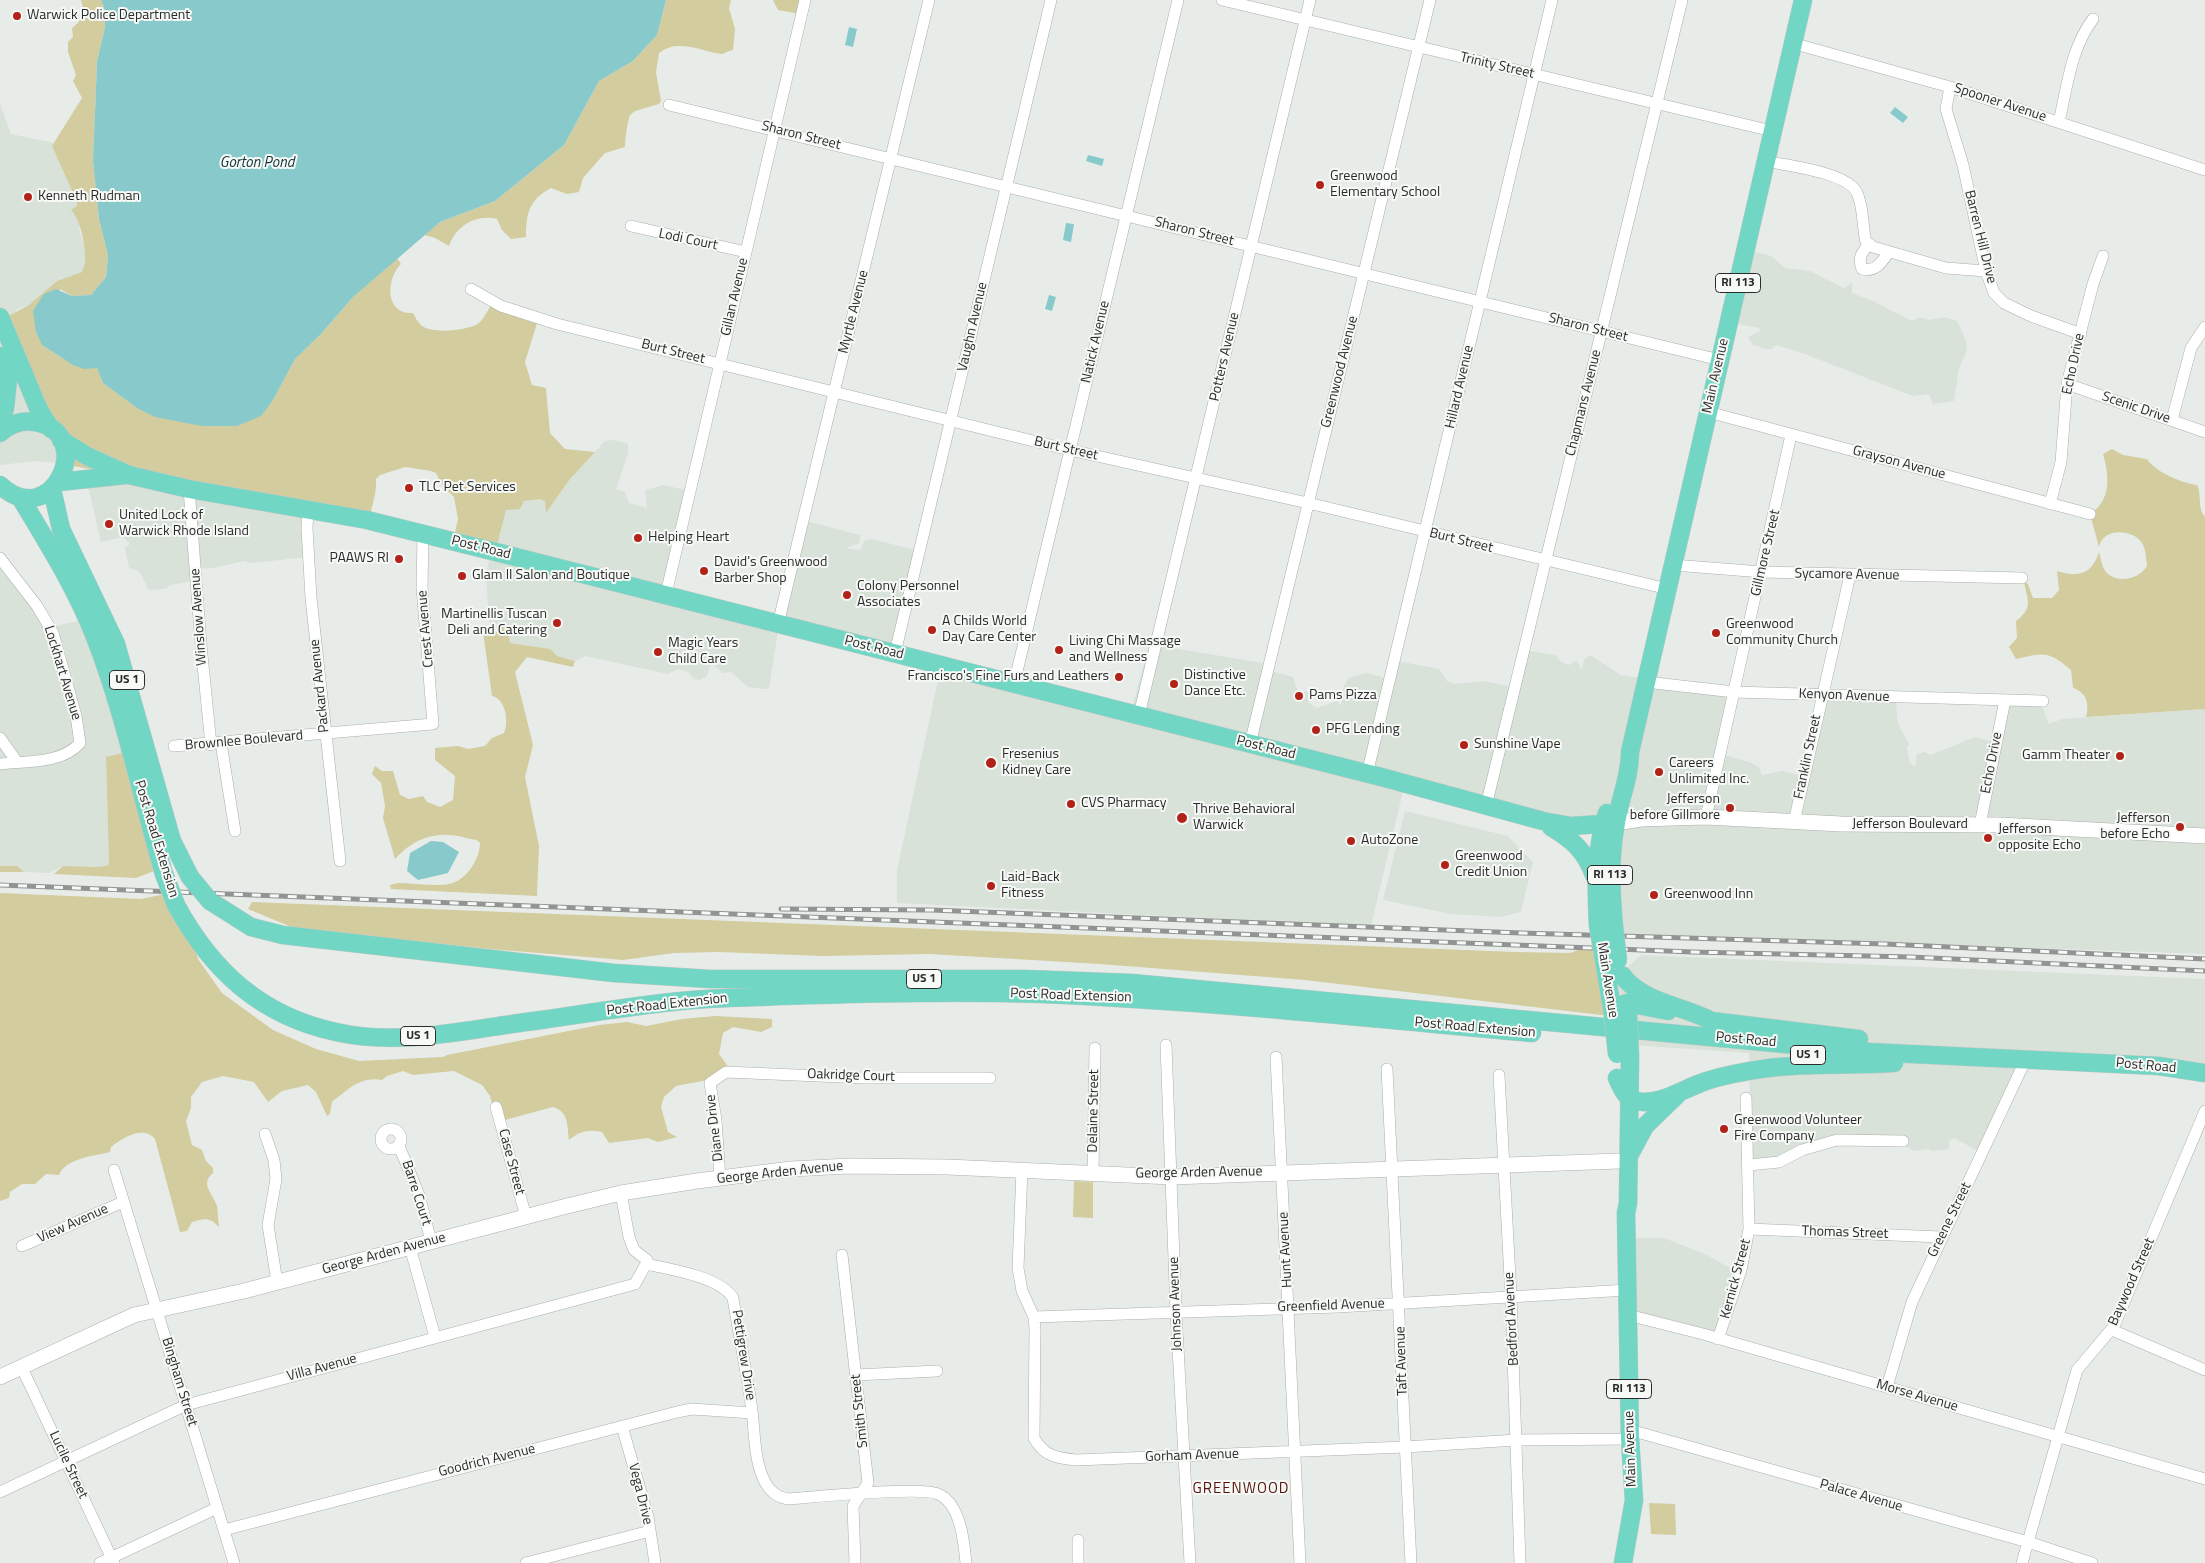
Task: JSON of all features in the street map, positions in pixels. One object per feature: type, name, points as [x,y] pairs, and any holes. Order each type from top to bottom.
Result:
[{"type":"main road","name":"Main Avenue","points":[[1606,926],[1610,874],[1610,823],[1621,765],[1630,752],[1803,0]]},
{"type":"main road","name":"US 1","points":[[0,317],[39,410],[56,435],[66,462],[56,485]]},
{"type":"main road","points":[[0,356],[8,380],[5,408],[0,425]]},
{"type":"main road","name":"Post Road","points":[[0,433],[16,422],[41,423],[87,456],[129,475],[189,489],[366,520],[666,594],[1139,715],[1542,821],[1571,826],[1610,823]]},
{"type":"main road","name":"Post Road","points":[[7,491],[43,495],[56,485],[129,475]]},
{"type":"main road","name":"Post Road Extension","points":[[56,485],[61,529],[116,644],[172,841],[190,877],[210,901],[252,927],[283,935],[614,973],[710,979],[1026,979],[1132,983],[1647,1038]]},
{"type":"main road","name":"Post Road Extension","points":[[7,491],[61,565],[95,636],[111,682],[164,874],[176,905],[188,927],[227,976],[263,1004],[298,1022],[339,1033],[377,1038],[403,1038],[684,1000],[917,992],[1040,994],[1161,1000],[1647,1038]]},
{"type":"main road","points":[[1542,821],[1580,847],[1588,859],[1595,879]]},
{"type":"main road","name":"Main Avenue","points":[[1610,823],[1598,848],[1595,879],[1615,965],[1630,1099],[1624,1158]]},
{"type":"main road","points":[[1615,965],[1628,983],[1638,990],[1694,1011],[1712,1021]]},
{"type":"main road","points":[[1620,1010],[1866,1040],[1966,1056]]},
{"type":"main road","name":"Post Road","points":[[1647,1038],[1755,1053],[1832,1057],[1966,1056],[2159,1066],[2205,1073]]},
{"type":"main road","name":"Main Avenue","points":[[1623,1563],[1634,1500],[1630,1434],[1626,1214],[1628,1203],[1617,1078],[1624,1055]]},
{"type":"main road","points":[[1617,1078],[1624,1094],[1630,1099],[1645,1102],[1678,1094],[1718,1077],[1761,1069],[1789,1066],[1874,1064],[1966,1056]]},
{"type":"main road","points":[[1624,1158],[1646,1126],[1678,1094]]},
{"type":"street","name":"Gillan Avenue","points":[[666,594],[805,0]]},
{"type":"street","name":"Myrtle Avenue","points":[[778,624],[929,0]]},
{"type":"street","name":"Vaughn Avenue","points":[[895,653],[1051,0]]},
{"type":"street","name":"Natick Avenue","points":[[1014,684],[1178,0]]},
{"type":"street","name":"Trinity Street","points":[[1222,0],[1772,131]]},
{"type":"street","name":"Potters Avenue","points":[[1139,715],[1310,0]]},
{"type":"street","name":"Greenwood Avenue","points":[[1250,744],[1430,0]]},
{"type":"street","name":"Hillard Avenue","points":[[1367,774],[1552,0]]},
{"type":"street","name":"Chapmans Avenue","points":[[1486,806],[1682,0]]},
{"type":"street","points":[[2059,122],[2075,53],[2084,32],[2093,19]]},
{"type":"street","name":"Spooner Avenue","points":[[1792,43],[1950,86],[2205,170]]},
{"type":"street","name":"Barren Hill Drive","points":[[1950,86],[1946,109],[1963,165],[1986,270],[1994,294],[2004,303],[2031,316],[2081,334]]},
{"type":"street","name":"Sharon Street","points":[[669,105],[1720,360]]},
{"type":"street","points":[[1766,161],[1840,177],[1851,184],[1857,192],[1864,232],[1870,244],[1889,252],[1946,268],[1986,270]]},
{"type":"street","name":"Lodi Court","points":[[630,226],[661,235],[746,252]]},
{"type":"street","points":[[1870,244],[1862,251],[1859,261],[1862,269],[1868,270],[1878,267],[1889,252]]},
{"type":"street","name":"Echo Drive","points":[[2050,504],[2062,462],[2068,384],[2103,256]]},
{"type":"street","name":"Burt Street","points":[[471,289],[502,306],[557,324],[1070,450],[1308,503],[1546,562],[1668,589]]},
{"type":"street","points":[[2172,420],[2191,348],[2205,327]]},
{"type":"street","name":"Scenic Drive","points":[[2068,384],[2205,432]]},
{"type":"street","name":"Grayson Avenue","points":[[1708,412],[2090,514]]},
{"type":"street","name":"Gillmore Street","points":[[1706,817],[1791,435]]},
{"type":"street","name":"Winslow Avenue","points":[[189,489],[216,744],[235,831]]},
{"type":"street","name":"Packard Avenue","points":[[308,510],[307,528],[311,598],[340,861]]},
{"type":"street","name":"Crest Avenue","points":[[423,534],[422,587],[433,724]]},
{"type":"street","name":"Lockhart Avenue","points":[[0,558],[46,620],[52,633],[67,682],[80,743],[72,752],[54,758],[17,762]]},
{"type":"street","name":"Sycamore Avenue","points":[[1674,565],[1762,572],[2022,578]]},
{"type":"street","name":"Franklin Street","points":[[1794,822],[1850,575]]},
{"type":"street","name":"Kenyon Avenue","points":[[1646,682],[1734,692],[2043,701]]},
{"type":"street","name":"Echo Drive","points":[[1980,825],[2004,700]]},
{"type":"street","name":"Brownlee Boulevard","points":[[174,746],[216,744],[433,724]]},
{"type":"street","points":[[0,738],[17,762],[0,764]]},
{"type":"street","name":"Jefferson Boulevard","points":[[1610,823],[1641,819],[1706,817],[1794,822],[1980,825],[2205,836]]},
{"type":"street","name":"Johnson Avenue","points":[[1166,1044],[1176,1312],[1190,1563]]},
{"type":"street","name":"Delaine Street","points":[[1093,1173],[1094,1048]]},
{"type":"street","name":"Hunt Avenue","points":[[1276,1057],[1300,1563]]},
{"type":"street","name":"Greene Street","points":[[1887,1387],[1912,1302],[1941,1237],[2014,1091],[2026,1059]]},
{"type":"street","name":"Taft Avenue","points":[[1387,1068],[1400,1302],[1411,1563]]},
{"type":"street","name":"Oakridge Court","points":[[714,1079],[726,1072],[742,1071],[866,1078],[990,1078]]},
{"type":"street","name":"Bedford Avenue","points":[[1499,1075],[1511,1296],[1520,1563]]},
{"type":"street","name":"Diane Drive","points":[[714,1079],[710,1083],[716,1120],[720,1179]]},
{"type":"street","name":"Kernick Street","points":[[1718,1339],[1741,1270],[1749,1230],[1746,1098]]},
{"type":"street","name":"Case Street","points":[[496,1107],[526,1217]]},
{"type":"street","name":"Baywood Street","points":[[2022,1563],[2077,1370],[2112,1330],[2205,1111]]},
{"type":"street","points":[[265,1134],[274,1160],[276,1179],[268,1224],[277,1282]]},
{"type":"street","points":[[1749,1165],[1779,1162],[1802,1150],[1836,1140],[1902,1141]]},
{"type":"street","name":"Barre Court","points":[[399,1146],[419,1195],[431,1241]]},
{"type":"street","name":"George Arden Avenue","points":[[0,1378],[134,1315],[277,1282],[410,1246],[621,1193],[792,1169],[849,1166],[1022,1170],[1172,1177],[1504,1165],[1624,1158]]},
{"type":"street","name":"Bingham Street","points":[[114,1170],[234,1563]]},
{"type":"street","name":"Gorham Avenue","points":[[1022,1170],[1018,1268],[1022,1291],[1034,1317],[1034,1438],[1040,1448],[1056,1458],[1076,1460],[1183,1457],[1630,1434]]},
{"type":"street","points":[[621,1193],[629,1237],[634,1250],[647,1260],[646,1264]]},
{"type":"street","name":"View Avenue","points":[[22,1246],[124,1202]]},
{"type":"street","name":"Thomas Street","points":[[1749,1230],[1941,1237]]},
{"type":"street","points":[[410,1246],[436,1337]]},
{"type":"street","name":"Smith Street","points":[[842,1255],[868,1483],[853,1506],[856,1563]]},
{"type":"street","name":"Villa Avenue","points":[[0,1492],[186,1404],[635,1284],[646,1264]]},
{"type":"street","name":"Pettigrew Drive","points":[[646,1264],[680,1272],[728,1291],[733,1298],[752,1413],[758,1464],[765,1483],[780,1498],[903,1492],[938,1494],[947,1501],[955,1514],[964,1541],[966,1563]]},
{"type":"street","name":"Greenfield Avenue","points":[[1034,1317],[1289,1307],[1338,1307],[1628,1290]]},
{"type":"street","name":"Morse Avenue","points":[[1628,1315],[1887,1387],[2205,1479]]},
{"type":"street","points":[[2112,1330],[2205,1370]]},
{"type":"street","name":"Lucile Street","points":[[22,1368],[113,1560]]},
{"type":"street","points":[[856,1375],[937,1371]]},
{"type":"street","name":"Goodrich Avenue","points":[[224,1530],[692,1409],[752,1413]]},
{"type":"street","name":"Vega Drive","points":[[622,1426],[650,1531],[655,1563]]},
{"type":"street","name":"Palace Avenue","points":[[1630,1434],[2028,1542],[2092,1563]]},
{"type":"street","points":[[100,1563],[113,1560],[217,1508]]},
{"type":"street","points":[[526,1563],[650,1531]]},
{"type":"street","points":[[1078,1540],[1078,1563]]},
{"type":"shaded area","points":[[81,0],[101,0],[104,7],[105,27],[97,62],[93,161],[99,219],[108,255],[106,277],[91,295],[72,296],[60,289],[42,345],[62,358],[82,367],[97,368],[103,383],[137,408],[273,400],[295,359],[320,335],[353,297],[397,258],[401,264],[394,274],[390,288],[392,301],[401,311],[413,313],[422,326],[442,331],[469,328],[482,320],[493,302],[538,320],[525,362],[532,385],[546,388],[550,433],[565,449],[595,452],[570,479],[546,513],[545,501],[539,499],[524,501],[520,509],[506,510],[496,549],[453,541],[458,519],[454,497],[442,485],[436,473],[431,471],[405,467],[380,475],[376,479],[375,494],[369,519],[67,465],[1,320],[29,305],[57,281],[82,272],[85,264],[85,249],[82,235],[78,220],[71,210],[77,206],[77,202],[52,146],[82,98],[73,81],[76,75],[68,52],[68,42],[73,37],[72,28],[78,23],[84,13]]},
{"type":"shaded area","points":[[666,0],[731,0],[729,8],[735,29],[733,50],[721,54],[690,47],[674,46],[659,53],[656,72],[661,101],[659,104],[635,111],[630,115],[625,147],[605,153],[583,178],[579,192],[567,194],[551,188],[533,202],[528,214],[526,237],[511,239],[502,230],[497,219],[489,218],[474,220],[462,227],[449,246],[435,238],[424,235],[440,222],[495,201],[564,145],[599,81],[633,61],[657,35]]},
{"type":"shaded area","points":[[773,0],[805,0],[800,14],[778,10]]},
{"type":"shaded area","points":[[0,104],[11,134],[54,143],[52,146],[77,202],[80,233],[85,248],[86,264],[82,272],[57,281],[29,305],[16,310],[59,453],[59,463],[36,461],[0,465]]},
{"type":"shaded area","points":[[1745,249],[1771,256],[1785,268],[1810,271],[1844,288],[1852,282],[1852,293],[1873,301],[1912,321],[1920,317],[1928,320],[1944,317],[1957,321],[1966,341],[1967,350],[1959,368],[1954,401],[1933,404],[1929,394],[1913,396],[1802,353],[1776,345],[1772,349],[1766,349],[1753,345],[1748,337],[1760,331],[1759,328],[1728,322]]},
{"type":"shaded area","points":[[615,440],[628,444],[628,453],[616,489],[625,492],[629,503],[647,508],[645,490],[664,485],[689,491],[668,592],[775,623],[806,521],[860,535],[860,543],[848,547],[848,549],[860,550],[865,540],[872,539],[919,551],[897,652],[779,624],[769,689],[763,689],[748,687],[731,672],[723,673],[712,660],[707,676],[700,680],[694,679],[688,672],[678,669],[668,674],[585,656],[575,661],[557,656],[549,649],[510,643],[507,624],[493,626],[489,622],[486,574],[491,551],[496,549],[506,509],[520,509],[523,501],[539,499],[545,501],[547,512],[570,479],[605,441]]},
{"type":"shaded area","points":[[2112,449],[2123,455],[2147,459],[2162,472],[2184,482],[2197,485],[2201,509],[2205,517],[2205,709],[2086,717],[2086,699],[2081,692],[2073,688],[2071,670],[2057,659],[2046,655],[2040,654],[2016,659],[2009,647],[2017,638],[2016,621],[2025,612],[2028,604],[2024,582],[2028,584],[2033,598],[2052,598],[2059,590],[2057,571],[2072,574],[2084,572],[2093,565],[2099,552],[2106,572],[2118,579],[2140,574],[2147,566],[2143,545],[2138,538],[2132,535],[2119,532],[2112,533],[2106,536],[2099,547],[2090,514],[2102,502],[2105,494],[2107,470],[2103,454]]},
{"type":"shaded area","points":[[84,469],[307,510],[308,557],[252,563],[244,561],[214,568],[198,569],[196,581],[170,585],[166,589],[149,590],[139,571],[129,568],[125,548],[130,544],[123,537],[101,542]]},
{"type":"shaded area","points":[[0,558],[52,627],[89,618],[126,752],[106,758],[109,865],[100,867],[63,866],[49,873],[24,872],[17,866],[0,866]]},
{"type":"shaded area","points":[[507,624],[510,643],[550,649],[557,656],[575,661],[573,667],[527,657],[515,672],[533,745],[525,777],[539,846],[537,896],[391,889],[390,885],[398,883],[437,885],[455,882],[466,874],[478,856],[480,843],[477,840],[437,835],[411,845],[395,859],[383,818],[385,806],[381,783],[372,774],[375,766],[382,771],[393,771],[400,795],[409,799],[423,796],[427,802],[440,807],[453,800],[455,776],[435,760],[435,748],[458,746],[468,749],[485,746],[492,738],[504,733],[506,723],[505,712],[497,698],[492,696],[483,632],[497,632],[503,625]]},
{"type":"shaded area","points":[[1151,639],[1173,648],[1269,664],[1271,671],[1293,677],[1298,693],[1306,691],[1310,695],[1308,702],[1316,708],[1337,701],[1341,706],[1343,688],[1348,678],[1366,673],[1390,679],[1398,661],[1439,669],[1447,681],[1455,684],[1484,681],[1512,687],[1524,650],[1556,655],[1560,661],[1569,665],[1576,660],[1582,670],[1584,659],[1590,655],[1621,675],[1733,691],[1722,754],[1759,767],[1762,775],[1782,771],[1804,776],[1826,701],[1896,701],[1898,724],[1909,744],[1907,748],[1910,763],[1915,766],[1917,754],[1924,752],[1931,755],[1975,737],[1994,742],[2003,706],[2035,704],[2043,708],[2049,724],[2062,719],[2205,709],[2205,954],[2064,949],[2057,954],[1629,935],[1608,944],[1594,833],[1405,783],[1371,926],[897,903],[897,870],[941,666],[1131,711]]},
{"type":"shaded area","points":[[126,752],[157,870],[136,878],[54,874],[63,866],[100,867],[109,865],[106,757]]},
{"type":"shaded area","points":[[1405,811],[1508,836],[1533,862],[1521,912],[1500,917],[1451,914],[1383,900]]},
{"type":"shaded area","points":[[0,866],[17,866],[24,872],[0,872]]},
{"type":"shaded area","points":[[0,893],[141,899],[165,894],[194,945],[198,959],[222,993],[273,1030],[316,1049],[359,1061],[443,1057],[599,1025],[627,1022],[646,1026],[682,1019],[715,1016],[772,1019],[772,1027],[761,1032],[733,1027],[723,1033],[719,1054],[732,1072],[713,1079],[676,1086],[664,1097],[661,1107],[668,1132],[677,1137],[658,1142],[648,1138],[609,1143],[602,1132],[593,1131],[581,1133],[569,1140],[565,1116],[553,1107],[501,1121],[495,1114],[490,1096],[482,1085],[454,1071],[413,1075],[403,1071],[387,1076],[382,1080],[374,1079],[361,1082],[349,1088],[332,1102],[330,1114],[327,1116],[316,1092],[308,1085],[282,1091],[268,1102],[254,1082],[223,1076],[202,1082],[191,1097],[191,1108],[186,1121],[192,1145],[202,1150],[206,1161],[213,1168],[213,1173],[207,1181],[207,1185],[217,1206],[219,1227],[213,1221],[203,1219],[192,1222],[187,1231],[180,1232],[155,1139],[145,1133],[133,1134],[121,1140],[111,1147],[110,1152],[74,1161],[63,1169],[59,1175],[46,1174],[35,1184],[22,1184],[10,1192],[9,1198],[0,1201]]},
{"type":"shaded area","points":[[252,902],[1515,952],[1570,953],[1591,945],[1610,1016],[1305,980],[1100,964],[930,954],[823,956],[719,952],[674,953],[623,960],[490,949],[294,928],[248,909]]},
{"type":"shaded area","points":[[1641,955],[2205,979],[2205,1073],[2032,1060],[2005,1116],[2003,1116],[1982,1153],[1954,1138],[1949,1141],[1949,1149],[1932,1151],[1928,1149],[1914,1151],[1905,1146],[1821,1146],[1751,1166],[1749,1053],[1631,1045],[1610,1016],[1615,961],[1621,973]]},
{"type":"shaded area","points":[[1074,1181],[1093,1182],[1093,1218],[1073,1217]]},
{"type":"shaded area","points":[[1622,1238],[1664,1238],[1707,1255],[1741,1274],[1720,1338],[1626,1311]]},
{"type":"shaded area","points":[[1649,1503],[1675,1504],[1676,1535],[1651,1534]]},
{"type":"water","name":"Gorton Pond","points":[[101,0],[666,0],[657,35],[633,61],[599,81],[564,145],[495,201],[440,222],[353,297],[320,335],[295,359],[273,400],[261,416],[237,426],[202,426],[155,417],[137,408],[103,383],[97,368],[84,369],[73,365],[42,345],[36,332],[33,311],[44,294],[56,289],[72,296],[91,295],[106,277],[108,255],[99,219],[93,161],[97,62],[105,27],[104,7]]},
{"type":"water","points":[[849,27],[857,29],[853,47],[845,45]]},
{"type":"water","points":[[1895,107],[1908,117],[1903,123],[1890,113]]},
{"type":"water","points":[[1088,155],[1104,159],[1102,166],[1086,161]]},
{"type":"water","points":[[1066,223],[1074,224],[1071,242],[1063,240]]},
{"type":"water","points":[[1049,295],[1056,297],[1052,311],[1045,309]]},
{"type":"water","points":[[431,841],[443,842],[459,852],[448,873],[418,880],[407,871],[410,853]]},
{"type":"railway","points":[[0,885],[1692,952],[1911,957],[2205,971]]},
{"type":"railway","points":[[781,909],[931,910],[1521,933],[1885,944],[2205,959]]},
{"type":"place","name":"Warwick Police Department","points":[[17,16]]},
{"type":"place","name":"Greenwood Elementary School","points":[[1320,185]]},
{"type":"place","name":"Kenneth Rudman","points":[[28,197]]},
{"type":"place","name":"TLC Pet Services","points":[[409,488]]},
{"type":"place","name":"United Lock of Warwick Rhode Island","points":[[109,524]]},
{"type":"place","name":"Helping Heart","points":[[638,538]]},
{"type":"place","name":"PAAWS RI","points":[[399,559]]},
{"type":"place","name":"David's Greenwood Barber Shop","points":[[704,571]]},
{"type":"place","name":"Glam II Salon and Boutique","points":[[462,576]]},
{"type":"place","name":"Colony Personnel Associates","points":[[847,595]]},
{"type":"place","name":"Martinellis Tuscan Deli and Catering","points":[[557,623]]},
{"type":"place","name":"A Childs World Day Care Center","points":[[932,630]]},
{"type":"place","name":"Greenwood Community Church","points":[[1716,633]]},
{"type":"place","name":"Living Chi Massage and Wellness","points":[[1059,650]]},
{"type":"place","name":"Magic Years Child Care","points":[[658,652]]},
{"type":"place","name":"Francisco's Fine Furs and Leathers","points":[[1119,677]]},
{"type":"place","name":"Distinctive Dance Etc.","points":[[1174,684]]},
{"type":"place","name":"Pams Pizza","points":[[1299,696]]},
{"type":"place","name":"PFG Lending","points":[[1316,730]]},
{"type":"place","name":"Sunshine Vape","points":[[1464,745]]},
{"type":"place","name":"Gamm Theater","points":[[2120,756]]},
{"type":"place","name":"Fresenius Kidney Care","points":[[991,763]]},
{"type":"place","name":"Careers Unlimited Inc.","points":[[1659,772]]},
{"type":"place","name":"CVS Pharmacy","points":[[1071,804]]},
{"type":"place","name":"Jefferson before Gillmore","points":[[1730,808]]},
{"type":"place","name":"Thrive Behavioral Warwick","points":[[1182,818]]},
{"type":"place","name":"Jefferson before Echo","points":[[2180,827]]},
{"type":"place","name":"Jefferson opposite Echo","points":[[1988,838]]},
{"type":"place","name":"AutoZone","points":[[1351,841]]},
{"type":"place","name":"Greenwood Credit Union","points":[[1445,865]]},
{"type":"place","name":"Laid-Back Fitness","points":[[991,886]]},
{"type":"place","name":"Greenwood Inn","points":[[1654,895]]},
{"type":"place","name":"Greenwood Volunteer Fire Company","points":[[1724,1129]]},
{"type":"district","name":"GREENWOOD","points":[[1241,1489]]}]
